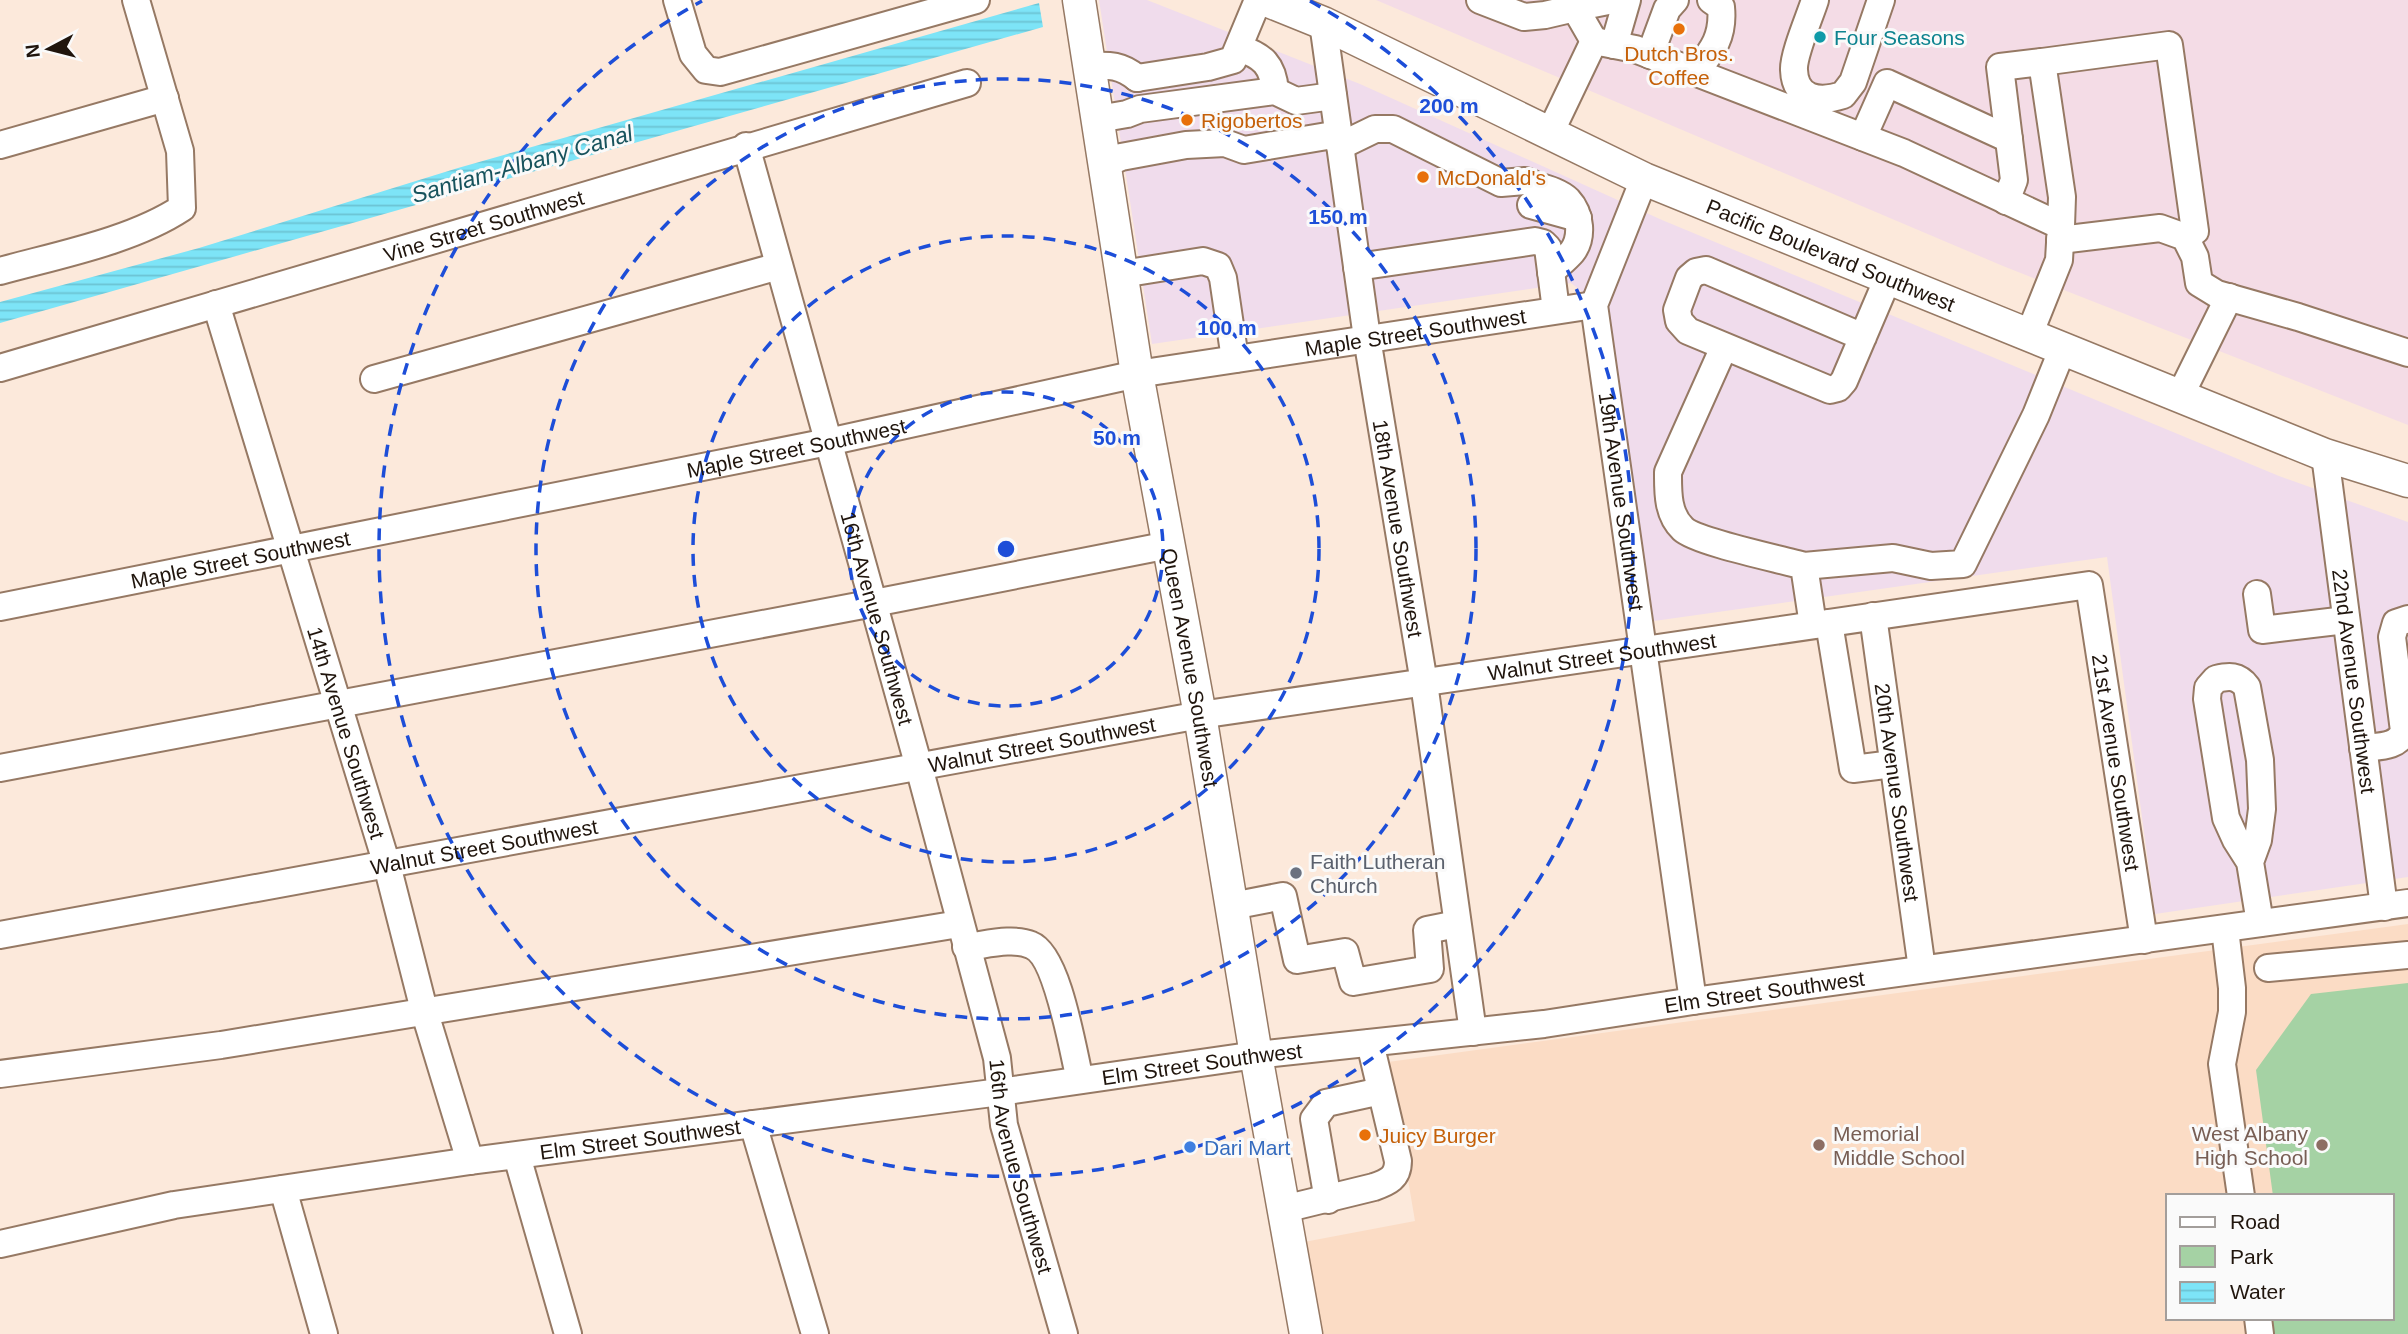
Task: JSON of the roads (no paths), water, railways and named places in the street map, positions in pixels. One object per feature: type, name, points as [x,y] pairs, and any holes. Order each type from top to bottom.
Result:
[{"type":"main road","name":"Queen Avenue Southwest","points":[[1079,0],[1137,374],[1200,715],[1256,1055],[1307,1334]]},
{"type":"main road","name":"Pacific Boulevard Southwest","points":[[1266,0],[1323,23],[1644,179],[2325,455],[2408,481]]},
{"type":"street","points":[[0,271],[60,255],[157,223],[182,208],[180,151],[136,0]]},
{"type":"street","points":[[677,0],[693,54],[706,70],[720,72],[976,0]]},
{"type":"street","points":[[1143,108],[1134,99],[1132,86],[1137,78],[1233,60],[1258,0]]},
{"type":"street","points":[[1480,0],[1524,17],[1575,8],[1604,43],[1650,55],[1696,72],[1811,103],[1863,137],[1905,153],[2006,201],[2061,233],[2160,228],[2185,237],[2195,257],[2199,283],[2217,294],[2408,353]]},
{"type":"street","points":[[1571,0],[1573,8],[1613,0]]},
{"type":"street","points":[[1550,134],[1627,0]]},
{"type":"street","points":[[1650,55],[1667,9],[1675,0]]},
{"type":"street","points":[[1696,72],[1715,48],[1723,24],[1721,6],[1711,0]]},
{"type":"street","points":[[1811,103],[1796,82],[1793,68],[1815,0]]},
{"type":"street","points":[[1811,103],[1831,0]]},
{"type":"street","points":[[1811,103],[1843,95],[1853,82],[1881,0]]},
{"type":"street","name":"18th Avenue Southwest","points":[[1323,23],[1367,338],[1423,683],[1473,1032]]},
{"type":"street","points":[[2006,201],[2014,180],[2000,67],[2169,45],[2195,231],[2185,237]]},
{"type":"street","points":[[1239,48],[1256,54],[1266,62],[1274,77],[1275,91]]},
{"type":"street","points":[[2029,335],[2059,260],[2061,233],[2062,197],[2042,62]]},
{"type":"street","points":[[1090,66],[1115,65],[1127,69],[1137,78]]},
{"type":"street","name":"Vine Street Southwest","points":[[0,368],[967,83]]},
{"type":"street","points":[[1863,137],[1887,83],[2009,139]]},
{"type":"street","points":[[1098,119],[1143,108],[1275,91],[1296,101],[1333,96]]},
{"type":"street","points":[[0,145],[165,98]]},
{"type":"street","points":[[1105,164],[1121,157],[1186,145],[1225,143],[1244,150],[1339,140],[1375,129],[1393,129],[1501,183],[1525,181],[1531,194],[1578,218],[1579,238],[1572,252],[1551,272]]},
{"type":"street","name":"16th Avenue Southwest","points":[[746,146],[874,603],[997,1058],[1004,1125],[1064,1334]]},
{"type":"street","name":"19th Avenue Southwest","points":[[1644,179],[1594,304],[1693,1001]]},
{"type":"street","points":[[1357,267],[1535,241],[1548,248],[1556,310]]},
{"type":"street","points":[[1122,274],[1203,261],[1218,266],[1223,278],[1235,359]]},
{"type":"street","points":[[373,380],[779,266]]},
{"type":"street","points":[[1863,337],[1706,270],[1696,272],[1689,278],[1677,310],[1679,321],[1688,331],[1830,390],[1838,388],[1844,381],[1863,337],[1888,278]]},
{"type":"street","points":[[2180,396],[2228,297]]},
{"type":"street","name":"14th Avenue Southwest","points":[[216,304],[387,865],[424,1010],[470,1161]]},
{"type":"street","name":"Maple Street Southwest","points":[[0,607],[828,442],[1137,374],[1594,304]]},
{"type":"street","points":[[1724,347],[1668,472],[1671,511],[1683,529],[1705,539],[1804,566],[1893,558],[1931,566],[1963,564]]},
{"type":"street","points":[[1967,603],[1963,564],[2036,415],[2063,348]]},
{"type":"street","name":"22nd Avenue Southwest","points":[[2325,455],[2363,748],[2396,905]]},
{"type":"street","points":[[0,768],[1169,545]]},
{"type":"street","points":[[1804,566],[1821,624],[1853,769],[1893,764]]},
{"type":"street","name":"Walnut Street Southwest","points":[[0,935],[1200,715],[2089,585]]},
{"type":"street","name":"21st Avenue Southwest","points":[[2089,585],[2144,940]]},
{"type":"street","points":[[2257,594],[2262,630],[2346,620]]},
{"type":"street","name":"20th Avenue Southwest","points":[[1872,617],[1922,969]]},
{"type":"street","points":[[2363,748],[2405,739],[2392,637],[2396,623],[2408,619]]},
{"type":"street","points":[[2250,862],[2258,840],[2262,809],[2260,760],[2247,687],[2242,680],[2230,676],[2216,679],[2208,688],[2207,699],[2226,818],[2250,862],[2260,923]]},
{"type":"street","points":[[1232,906],[1283,895],[1297,960],[1345,952],[1353,982],[1430,968],[1427,930],[1457,923]]},
{"type":"street","name":"Elm Street Southwest","points":[[0,1244],[174,1205],[470,1161],[1000,1092],[1256,1055],[1544,1024],[1922,969],[2396,905]]},
{"type":"street","points":[[2225,929],[2232,1012],[2222,1064],[2241,1194]]},
{"type":"street","points":[[0,1074],[221,1045],[424,1010],[963,935],[1031,944],[1041,951],[1056,982],[1080,1080]]},
{"type":"street","points":[[2268,968],[2408,955]]},
{"type":"street","points":[[1284,1209],[1328,1200],[1388,1182],[1396,1173],[1398,1161],[1370,1043]]},
{"type":"street","points":[[1328,1200],[1314,1119],[1326,1103],[1381,1091]]},
{"type":"street","points":[[753,1124],[815,1334]]},
{"type":"street","points":[[517,1156],[568,1334]]},
{"type":"street","points":[[283,1189],[324,1334]]},
{"type":"water","name":"Santiam-Albany Canal","points":[[1039,3],[1043,27],[0,323],[0,302],[199,248],[458,168]]},
{"type":"place","name":"Dutch Bros. Coffee","points":[[1679,29]]},
{"type":"place","name":"Four Seasons","points":[[1820,37]]},
{"type":"place","name":"Rigobertos","points":[[1187,120]]},
{"type":"place","name":"McDonald's","points":[[1423,177]]},
{"type":"place","name":"Faith Lutheran Church","points":[[1296,873]]},
{"type":"place","name":"Juicy Burger","points":[[1365,1135]]},
{"type":"place","name":"Memorial Middle School","points":[[1819,1145]]},
{"type":"place","name":"West Albany High School","points":[[2322,1145]]},
{"type":"place","name":"Dari Mart","points":[[1190,1147]]}]
